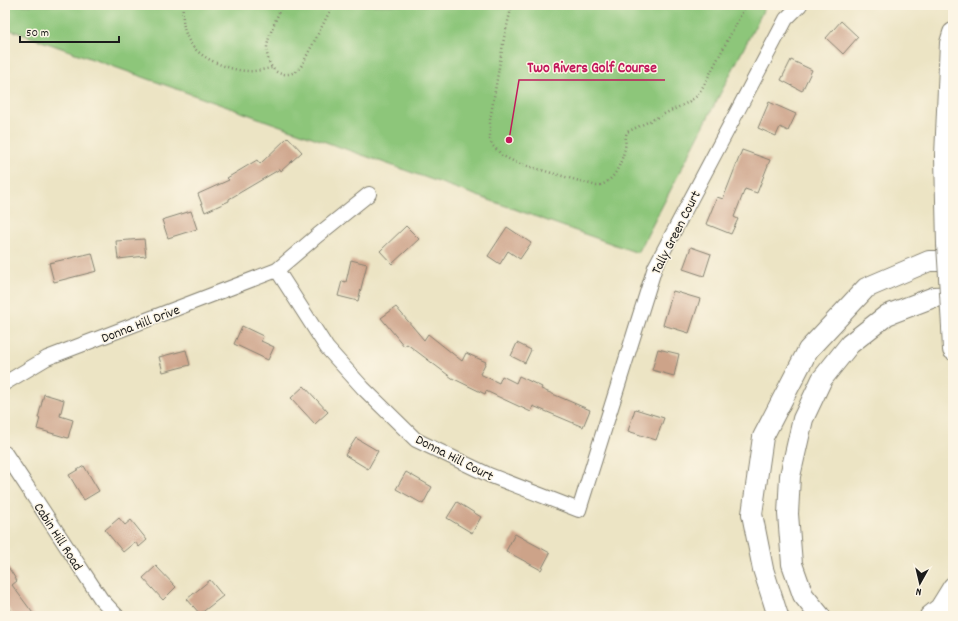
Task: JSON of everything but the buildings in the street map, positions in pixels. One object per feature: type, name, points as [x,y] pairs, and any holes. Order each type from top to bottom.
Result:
[{"type":"highway","points":[[953,33],[950,43],[946,156],[953,350]]},
{"type":"highway","points":[[778,616],[763,569],[752,514],[763,437],[808,350],[866,288],[950,252]]},
{"type":"highway","points":[[820,616],[803,595],[792,564],[788,514],[790,476],[803,419],[822,378],[850,344],[887,315],[934,297],[953,296]]},
{"type":"highway","points":[[930,616],[940,608],[953,587]]},
{"type":"street","name":"Tally Green Court","points":[[589,478],[655,267],[786,19],[800,5]]},
{"type":"street","name":"Donna Hill Drive","points":[[5,382],[47,358],[277,270],[318,234],[369,194]]},
{"type":"street","name":"Donna Hill Court","points":[[277,270],[326,348],[363,388],[416,440],[489,475],[579,510],[589,478]]},
{"type":"street","name":"Cabin Hill Road","points":[[5,453],[101,599],[117,616]]},
{"type":"path","points":[[183,5],[182,20],[187,36],[192,46],[199,51],[218,64],[232,69],[251,71],[272,68]]},
{"type":"path","points":[[282,5],[267,48],[272,68],[279,73],[284,74],[289,74],[299,70],[333,5]]},
{"type":"path","points":[[512,5],[504,38],[490,120],[490,139],[492,145],[503,156],[517,163],[597,186],[604,184],[613,178],[624,152],[627,132],[687,104],[697,96],[746,5]]},
{"type":"green space","points":[[5,5],[766,5],[638,253],[5,28]]},
{"type":"place","name":"Two Rivers Golf Course","points":[[509,140]]}]
